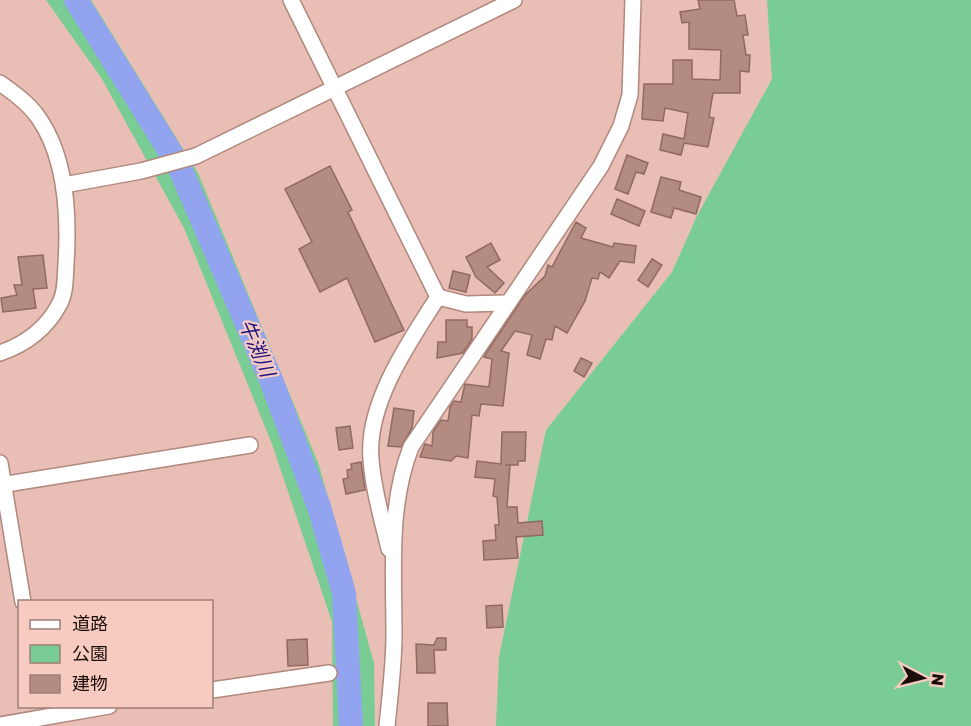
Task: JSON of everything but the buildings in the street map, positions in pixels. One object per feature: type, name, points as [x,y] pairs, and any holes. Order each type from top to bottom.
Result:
[{"type":"street","points":[[291,0],[438,297],[466,304],[506,303]]},
{"type":"street","points":[[64,186],[147,170],[190,158],[514,0]]},
{"type":"street","points":[[387,726],[393,645],[393,570],[397,494],[411,447],[506,303],[532,270],[601,166],[621,126],[630,95],[633,0]]},
{"type":"street","points":[[0,83],[19,96],[37,116],[53,148],[64,186],[67,240],[64,290],[60,304],[34,336],[0,353]]},
{"type":"street","points":[[393,570],[370,458],[371,440],[378,404],[392,375],[438,297]]},
{"type":"street","points":[[2,485],[250,445]]},
{"type":"street","points":[[0,462],[23,600]]},
{"type":"street","points":[[213,690],[329,673]]},
{"type":"street","points":[[0,725],[97,708]]},
{"type":"green space","points":[[46,0],[91,0],[198,173],[319,465],[374,663],[375,726],[333,726],[332,622],[272,444],[184,228],[102,79]]},
{"type":"green space","points":[[767,0],[971,0],[971,726],[496,726],[499,657],[546,430],[672,272],[697,216],[772,79]]},
{"type":"waterway","name":"牛渕川","points":[[76,0],[179,166],[271,380],[319,507],[344,593],[351,726]]}]
